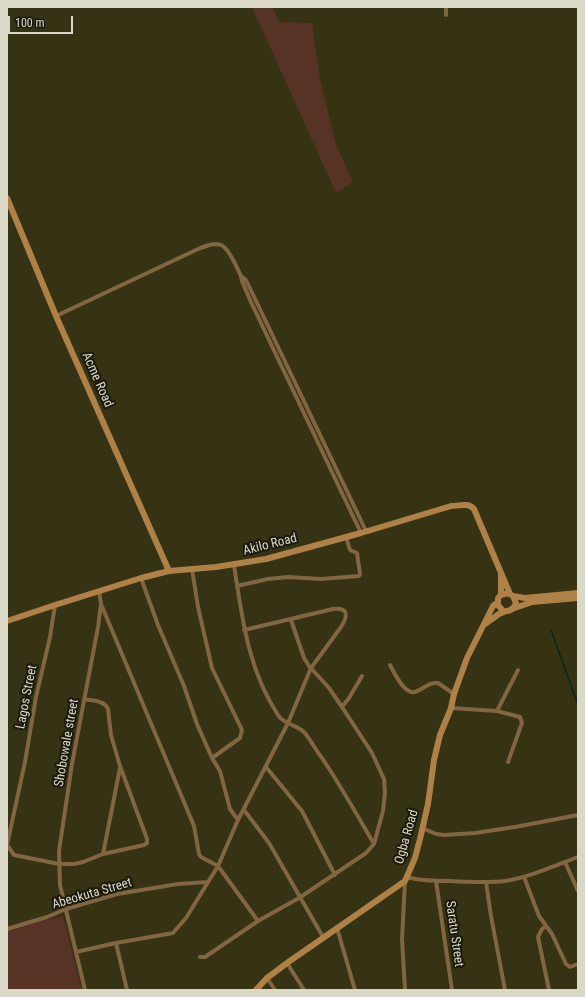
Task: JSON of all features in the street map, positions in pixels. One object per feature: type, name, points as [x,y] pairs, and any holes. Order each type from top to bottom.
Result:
[{"type":"street","points":[[446,7],[446,15]]},
{"type":"street","name":"Acme Road","points":[[7,198],[56,316],[169,571]]},
{"type":"street","points":[[56,316],[206,246],[216,244],[226,248],[241,276],[245,279],[274,350],[364,532]]},
{"type":"street","points":[[252,299],[278,348],[364,532]]},
{"type":"street","points":[[274,350],[278,348]]},
{"type":"street","name":"Akilo Road","points":[[7,621],[55,604],[141,578],[169,571],[234,565],[266,559],[452,506],[469,505],[474,509],[512,595]]},
{"type":"street","points":[[237,586],[288,576],[321,579],[359,576],[358,555],[350,550],[346,537]]},
{"type":"street","points":[[234,565],[244,630],[260,682],[278,716],[288,723],[297,726],[305,733],[336,780],[374,844]]},
{"type":"street","points":[[192,569],[198,607],[210,663],[242,730],[240,738],[212,758]]},
{"type":"street","name":"Akilo Road","points":[[500,569],[502,583],[501,595]]},
{"type":"street","points":[[141,578],[158,625],[184,686],[197,724],[212,758],[220,771],[230,809],[238,820]]},
{"type":"street","points":[[99,591],[101,604],[194,826],[199,854],[201,857],[218,866],[258,921]]},
{"type":"street","points":[[512,595],[516,602],[509,610],[501,610],[497,603],[498,598],[505,593],[525,598],[578,593]]},
{"type":"street","name":"Ogba Road","points":[[485,624],[499,614],[532,602],[578,598]]},
{"type":"street","name":"Ogba Road","points":[[256,990],[267,978],[287,963],[406,879],[415,858],[428,804],[434,760],[440,735],[451,708],[454,694],[467,658],[493,606],[497,603]]},
{"type":"street","name":"Lagos Street","points":[[55,604],[50,637],[36,697],[25,762],[7,845],[14,855],[59,864],[68,864],[83,862],[103,854],[144,845],[147,843],[148,839],[120,766]]},
{"type":"street","name":"Shobowale street","points":[[85,990],[60,885],[59,851],[72,764],[101,604]]},
{"type":"street","points":[[76,952],[173,933],[186,918],[218,866],[238,820],[288,723],[311,668],[346,620],[345,611],[340,608],[333,609],[244,630]]},
{"type":"street","points":[[200,957],[205,957],[258,921],[299,898],[335,875],[366,853],[374,844],[383,811],[386,793],[385,783],[372,753],[323,680],[311,668],[302,653],[291,620]]},
{"type":"street","points":[[390,665],[400,683],[410,692],[415,692],[428,684],[435,682],[454,694]]},
{"type":"street","points":[[497,711],[518,670]]},
{"type":"street","points":[[342,707],[362,676]]},
{"type":"street","points":[[84,699],[102,702],[106,705],[108,709],[111,735],[120,766],[103,854]]},
{"type":"street","points":[[451,708],[497,711],[517,716],[522,720],[508,762]]},
{"type":"street","points":[[266,767],[302,811],[335,875]]},
{"type":"street","points":[[244,810],[269,843],[299,898],[323,937]]},
{"type":"street","points":[[422,828],[436,834],[444,835],[475,833],[515,828],[578,815]]},
{"type":"street","points":[[405,990],[402,939],[406,879],[486,882],[505,880],[524,877],[578,857]]},
{"type":"street","points":[[565,862],[578,891]]},
{"type":"street","points":[[524,877],[539,916],[552,934],[566,964],[570,967],[578,964]]},
{"type":"street","name":"Saratu Street","points":[[436,881],[452,990]]},
{"type":"street","name":"Abeokuta Street","points":[[7,929],[117,894],[178,884],[208,882]]},
{"type":"street","points":[[486,882],[505,990]]},
{"type":"street","points":[[546,926],[542,929],[538,937],[549,990]]},
{"type":"street","points":[[337,928],[355,990]]},
{"type":"street","points":[[116,943],[127,990]]},
{"type":"street","points":[[287,963],[304,990]]},
{"type":"street","points":[[267,978],[275,990]]},
{"type":"shaded area","points":[[252,7],[272,7],[279,22],[312,23],[320,79],[336,145],[353,182],[336,193]]},
{"type":"shaded area","points":[[63,916],[82,990],[7,990],[7,929]]},
{"type":"waterway","points":[[551,630],[578,705]]}]
